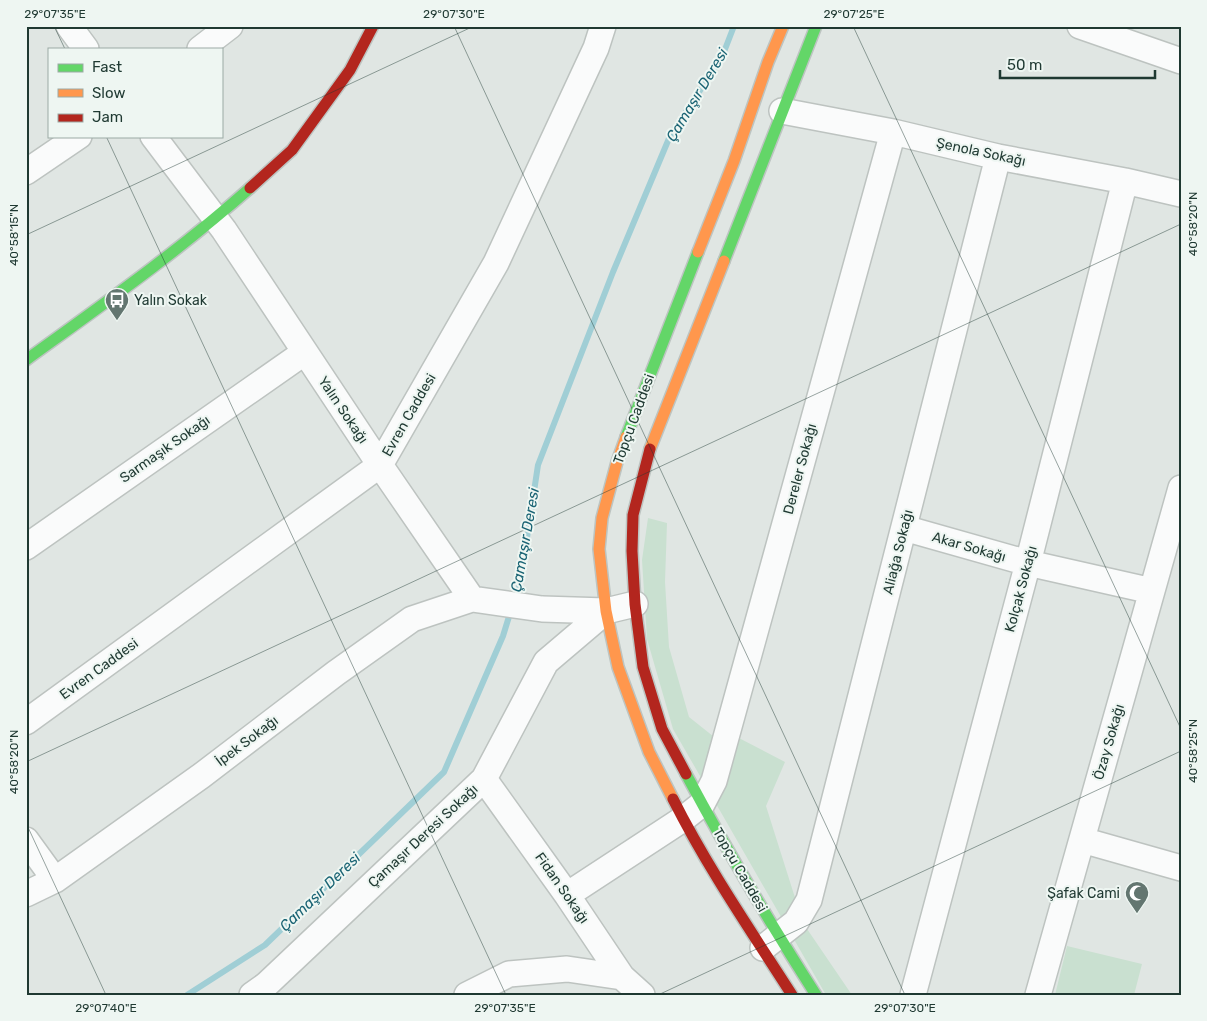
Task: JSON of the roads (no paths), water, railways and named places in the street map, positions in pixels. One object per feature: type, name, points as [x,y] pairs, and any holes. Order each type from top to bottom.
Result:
[{"type":"street","points":[[69,26],[85,48]]},
{"type":"street","points":[[201,48],[230,26]]},
{"type":"street","points":[[26,360],[131,284],[215,219],[292,150],[350,70],[373,26]]},
{"type":"street","name":"Evren Caddesi","points":[[26,722],[380,464],[496,263],[596,48],[603,26]]},
{"type":"street","name":"Topçu Caddesi","points":[[783,26],[768,62],[734,161],[617,462],[602,518],[599,549],[606,611],[618,667],[649,752],[692,812],[770,942],[792,995]]},
{"type":"street","name":"Topçu Caddesi","points":[[816,26],[648,455],[633,515],[632,552],[635,604],[643,667],[662,729],[692,812],[730,899],[816,995]]},
{"type":"street","points":[[1080,26],[1181,61]]},
{"type":"street","name":"Şenola Sokağı","points":[[782,111],[893,132],[998,157],[1181,194]]},
{"type":"street","name":"Dereler Sokağı","points":[[692,812],[714,781],[893,132]]},
{"type":"street","points":[[26,172],[76,138]]},
{"type":"street","name":"Yalın Sokağı","points":[[154,138],[224,230],[472,599]]},
{"type":"street","name":"Aliağa Sokağı","points":[[770,942],[796,922],[810,900],[998,157]]},
{"type":"street","name":"Kolçak Sokağı","points":[[913,995],[1028,563],[1124,181]]},
{"type":"street","name":"Sarmaşık Sokağı","points":[[26,547],[305,352]]},
{"type":"street","name":"Özay Sokağı","points":[[1038,995],[1181,488]]},
{"type":"street","name":"Akar Sokağı","points":[[904,528],[1028,563],[1152,591]]},
{"type":"street","points":[[472,599],[542,609],[606,611],[635,604]]},
{"type":"street","name":"İpek Sokağı","points":[[26,894],[55,880],[201,776],[336,673],[412,618],[472,599]]},
{"type":"street","name":"Çamaşır Deresi Sokağı","points":[[252,995],[266,985],[484,779],[546,662],[606,611]]},
{"type":"street","name":"Fidan Sokağı","points":[[484,779],[567,895],[622,977],[642,995]]},
{"type":"street","points":[[567,895],[692,812]]},
{"type":"street","points":[[26,840],[55,880]]},
{"type":"street","points":[[1082,840],[1181,868]]},
{"type":"street","points":[[467,995],[509,974],[567,969],[622,977]]},
{"type":"waterway","name":"Çamaşır Deresi","points":[[515,601],[520,584],[538,465],[613,272],[670,136],[722,57],[734,26]]},
{"type":"waterway","name":"Çamaşır Deresi","points":[[187,995],[265,945],[444,772],[503,636],[511,610]]},
{"type":"place","name":"Yalın Sokak","points":[[117,321]]},
{"type":"place","name":"Şafak Cami","points":[[1137,914]]}]
